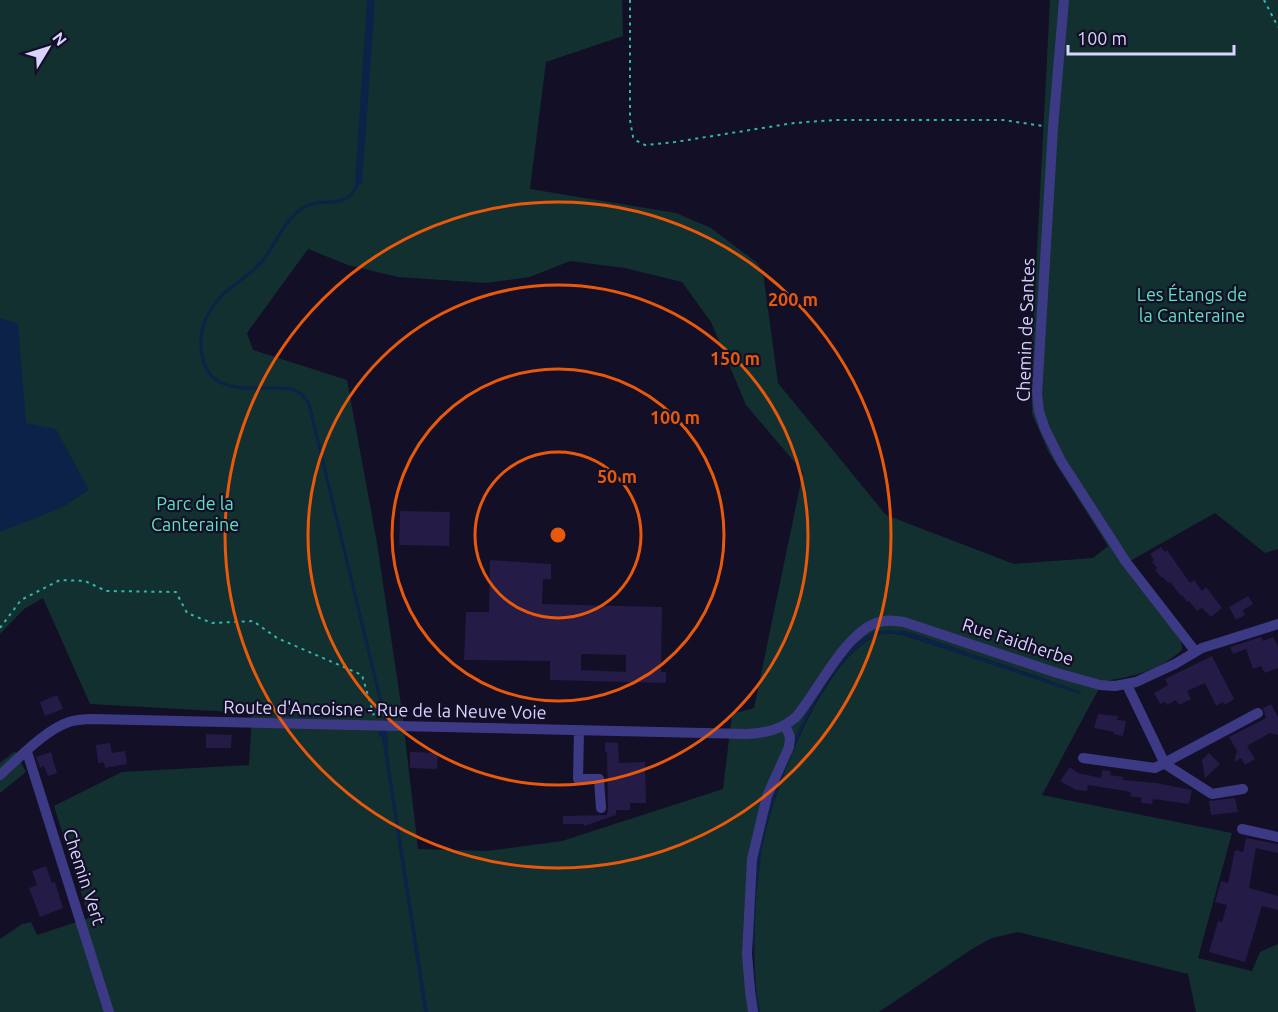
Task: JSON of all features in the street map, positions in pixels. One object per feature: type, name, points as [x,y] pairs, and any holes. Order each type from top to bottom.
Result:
[{"type":"street","name":"Chemin de Santes","points":[[1064,0],[1053,128],[1037,394],[1039,411],[1061,461],[1126,561],[1195,651]]},
{"type":"street","name":"Rue Faidherbe","points":[[785,725],[801,712],[848,645],[869,626],[882,621],[904,622],[1083,680],[1109,686],[1128,685],[1176,664],[1195,651],[1278,624]]},
{"type":"street","points":[[1128,685],[1165,764],[1212,794],[1243,789]]},
{"type":"street","points":[[1083,758],[1151,768],[1165,764],[1258,714]]},
{"type":"street","name":"Route d'Ancoisne - Rue de la Neuve Voie","points":[[0,774],[62,725],[93,719],[747,734],[772,731],[785,725]]},
{"type":"street","points":[[753,1012],[747,954],[752,859],[767,796],[789,747],[785,725]]},
{"type":"street","points":[[579,731],[578,779],[599,779],[601,808]]},
{"type":"street","name":"Chemin Vert","points":[[27,752],[109,1012]]},
{"type":"street","points":[[1242,829],[1278,837]]},
{"type":"path","points":[[630,0],[630,120],[633,137],[645,145],[794,123],[835,120],[1003,120],[1053,128]]},
{"type":"path","points":[[1264,0],[1278,27]]},
{"type":"path","points":[[0,628],[21,600],[60,580],[85,581],[106,591],[176,592],[187,613],[212,623],[254,621],[277,638],[362,675],[377,726]]},
{"type":"green space","points":[[0,0],[622,0],[623,36],[546,62],[530,189],[676,213],[711,228],[756,262],[763,272],[778,383],[886,515],[1014,564],[1093,558],[1108,546],[1049,453],[1032,414],[1031,367],[1050,0],[1278,0],[1278,549],[1265,553],[1215,513],[1123,565],[1181,639],[1182,650],[1164,663],[1145,672],[1103,681],[1042,795],[1232,833],[1198,958],[1252,971],[1260,952],[1278,944],[1278,1012],[1196,1012],[1188,974],[1018,932],[992,938],[972,949],[879,1012],[760,1012],[754,953],[757,890],[751,944],[757,1012],[0,1012],[0,939],[22,924],[31,922],[37,935],[89,918],[54,806],[122,772],[249,765],[252,713],[90,704],[43,598],[24,609],[0,634]],"holes":[[[308,249],[348,265],[398,277],[486,283],[530,277],[570,261],[625,268],[682,282],[711,322],[746,405],[803,472],[754,708],[732,714],[723,789],[562,841],[487,851],[418,849],[402,711],[377,543],[347,380],[253,350],[247,333]],[[877,631],[905,631],[1048,680],[1081,694],[903,635],[876,636],[856,649],[837,671],[802,730],[776,795],[760,859],[765,818],[793,743],[829,676],[853,646]]]},
{"type":"green space","points":[[15,751],[26,772],[0,793],[0,763]]},
{"type":"water","points":[[367,0],[375,0],[362,184],[355,183]]},
{"type":"water","points":[[0,318],[18,323],[26,423],[56,429],[89,490],[61,508],[0,532]]},
{"type":"water","points":[[886,630],[905,631],[1079,691],[1082,695],[904,635],[879,635],[856,649],[836,671],[818,698],[788,762],[776,794],[759,865],[754,953],[760,1012],[757,1012],[754,973],[753,895],[761,832],[776,781],[798,730],[839,664],[864,638],[872,633]]},
{"type":"water","points":[[387,731],[389,762],[428,1012],[424,1012],[382,737],[379,737],[378,732]]},
{"type":"building","points":[[400,511],[450,512],[449,546],[399,545]]},
{"type":"building","points":[[1161,547],[1165,552],[1167,550],[1190,583],[1194,580],[1202,591],[1206,587],[1222,608],[1211,617],[1202,608],[1197,611],[1170,582],[1162,578],[1155,570],[1157,568],[1150,554]]},
{"type":"building","points":[[490,560],[551,564],[551,579],[543,579],[542,604],[662,607],[661,672],[666,672],[666,683],[550,680],[550,661],[464,660],[466,612],[489,612]],"holes":[[[581,654],[626,655],[626,672],[581,670]]]},
{"type":"building","points":[[1248,596],[1253,604],[1243,610],[1245,615],[1236,620],[1229,607]]},
{"type":"building","points":[[1261,637],[1263,641],[1273,637],[1278,646],[1278,668],[1265,673],[1261,666],[1253,669],[1246,649],[1233,654],[1230,647]]},
{"type":"building","points":[[1212,656],[1234,699],[1225,705],[1223,702],[1216,706],[1205,683],[1187,691],[1191,699],[1179,705],[1176,700],[1167,705],[1165,702],[1160,704],[1154,693],[1168,685],[1165,679]]},
{"type":"building","points":[[57,695],[63,709],[45,716],[40,702]]},
{"type":"building","points":[[1271,704],[1278,717],[1278,735],[1270,733],[1247,746],[1255,759],[1245,765],[1241,758],[1234,762],[1237,751],[1229,737],[1266,718],[1263,708]]},
{"type":"building","points":[[1098,714],[1118,716],[1117,720],[1126,721],[1123,736],[1094,728]]},
{"type":"building","points":[[206,734],[232,735],[231,748],[206,748]]},
{"type":"building","points":[[605,742],[618,743],[619,763],[645,762],[646,803],[630,803],[630,810],[616,810],[616,815],[584,826],[584,824],[563,824],[563,816],[607,815]]},
{"type":"building","points":[[110,743],[112,753],[125,751],[127,764],[105,768],[104,762],[98,763],[96,745]]},
{"type":"building","points":[[51,752],[57,773],[48,776],[44,766],[40,768],[36,757]]},
{"type":"building","points":[[410,752],[438,753],[437,769],[410,768]]},
{"type":"building","points":[[1209,753],[1220,764],[1205,778],[1202,760]]},
{"type":"building","points":[[1070,767],[1078,773],[1101,778],[1102,770],[1111,771],[1110,775],[1123,777],[1123,780],[1192,790],[1189,804],[1153,799],[1152,804],[1141,803],[1142,798],[1130,796],[1131,792],[1088,785],[1087,791],[1076,790],[1060,781]]},
{"type":"building","points":[[1235,798],[1238,812],[1211,815],[1209,801]]},
{"type":"building","points":[[1246,838],[1278,844],[1278,853],[1256,848],[1249,888],[1278,896],[1278,910],[1262,906],[1245,962],[1209,952],[1218,921],[1222,922],[1227,905],[1215,902],[1221,881],[1228,883],[1235,850],[1243,852]]},
{"type":"building","points":[[46,866],[52,883],[55,882],[63,908],[40,917],[29,888],[37,885],[32,871]]},
{"type":"waterway","points":[[359,181],[348,197],[335,202],[312,204],[291,218],[260,263],[230,288],[212,307],[204,322],[201,339],[202,355],[206,367],[220,382],[242,388],[291,389],[301,394],[309,404],[385,719]]},
{"type":"park label","name":"Les Étangs de la Canteraine","points":[[1192,305]]},
{"type":"park label","name":"Parc de la Canteraine","points":[[195,514]]}]
